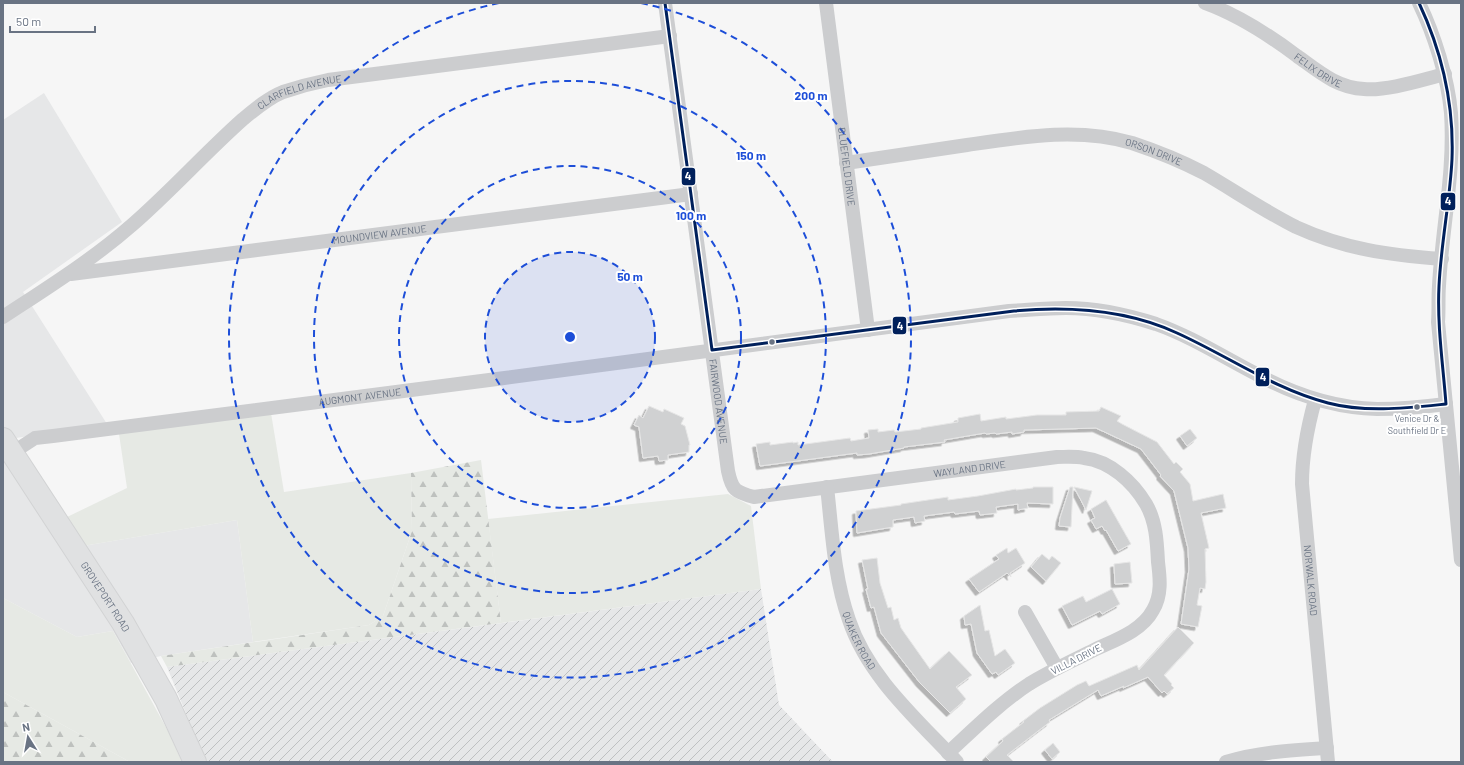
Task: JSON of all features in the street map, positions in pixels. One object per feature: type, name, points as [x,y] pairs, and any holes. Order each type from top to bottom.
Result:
[{"type":"main road","name":"GROVEPORT ROAD","points":[[8,446],[123,622],[166,699],[195,762]]},
{"type":"street","name":"FAIRWOOD AVENUE","points":[[665,3],[728,471],[731,484],[735,490]]},
{"type":"street","name":"BLUEFIELD DRIVE","points":[[826,3],[868,330]]},
{"type":"street","name":"FELIX DRIVE","points":[[1205,3],[1225,10],[1244,20],[1328,78],[1348,87],[1365,89],[1386,88],[1445,74]]},
{"type":"street","points":[[1418,3],[1426,17],[1445,74],[1451,112],[1452,141],[1439,286],[1438,322],[1461,560]]},
{"type":"street","name":"CLARFIELD AVENUE","points":[[3,317],[97,254],[132,225],[242,120],[256,108],[282,93],[312,83],[328,80],[670,36]]},
{"type":"street","name":"ORSON DRIVE","points":[[846,163],[1030,136],[1068,134],[1107,138],[1130,143],[1190,166],[1296,227],[1328,240],[1362,250],[1442,259]]},
{"type":"street","name":"MOUNDVIEW AVENUE","points":[[69,274],[691,194]]},
{"type":"street","name":"AUGMONT AVENUE","points":[[8,446],[35,438],[497,379],[1009,311],[1067,308],[1097,311],[1156,324],[1189,338],[1266,379],[1315,400],[1376,409],[1446,404]]},
{"type":"street","name":"NORWALK ROAD","points":[[1315,400],[1303,453],[1302,484],[1328,755]]},
{"type":"street","name":"WAYLAND DRIVE","points":[[735,490],[741,494],[754,497],[1057,457],[1086,458],[1111,468],[1135,488],[1149,509],[1157,545]]},
{"type":"street","name":"QUAKER ROAD","points":[[827,487],[839,581],[847,614],[856,637],[865,655],[894,694],[953,757]]},
{"type":"street","name":"VILLA DRIVE","points":[[953,757],[1002,704],[1029,684],[1057,668],[1129,633],[1147,619],[1158,600],[1160,588],[1157,545]]},
{"type":"street","points":[[1025,612],[1057,668]]},
{"type":"street","points":[[1226,762],[1273,753],[1328,755]]},
{"type":"shaded area","points":[[44,93],[122,222],[23,292],[107,424],[16,438],[83,546],[237,520],[253,642],[161,656],[131,663],[113,631],[77,637],[3,598],[3,120]]},
{"type":"shaded area","points":[[761,589],[779,705],[833,762],[206,762],[167,667]]},
{"type":"green space","points":[[271,413],[284,492],[411,473],[412,531],[383,616],[369,625],[253,642],[237,520],[83,546],[65,518],[127,488],[119,434]]},
{"type":"green space","points":[[481,460],[501,623],[167,667],[161,656],[369,625],[383,616],[412,531],[411,473]]},
{"type":"green space","points":[[728,494],[751,506],[761,589],[501,623],[488,519]]},
{"type":"green space","points":[[3,598],[77,637],[113,631],[168,731],[182,762],[130,762],[3,692]]},
{"type":"green space","points":[[3,692],[130,762],[3,762]]},
{"type":"building","points":[[649,406],[663,412],[664,409],[684,418],[681,424],[685,426],[690,445],[689,452],[668,455],[668,460],[659,461],[658,456],[643,458],[639,427],[634,425],[639,415],[643,418]]},
{"type":"building","points":[[1101,407],[1121,416],[1117,421],[1157,442],[1174,464],[1176,462],[1183,469],[1180,472],[1190,484],[1193,501],[1223,494],[1226,508],[1201,513],[1209,548],[1205,549],[1205,589],[1200,588],[1197,605],[1202,606],[1198,627],[1181,624],[1189,569],[1188,548],[1174,491],[1160,476],[1161,475],[1141,449],[1096,428],[1024,430],[1024,432],[1012,434],[1012,432],[996,434],[985,433],[944,440],[945,442],[904,447],[869,454],[857,455],[857,453],[760,466],[756,444],[770,442],[770,445],[798,442],[798,445],[850,438],[851,441],[869,438],[868,430],[878,429],[878,432],[894,430],[895,432],[921,429],[958,422],[958,418],[980,414],[981,421],[1006,417],[1006,419],[1037,415],[1066,415],[1066,412],[1099,411]]},
{"type":"building","points":[[1190,429],[1197,438],[1187,446],[1180,436]]},
{"type":"building","points":[[1033,487],[1053,487],[1053,504],[1027,503],[1028,508],[1018,510],[1018,504],[996,507],[997,513],[980,515],[979,511],[955,514],[954,512],[924,516],[925,521],[915,523],[914,517],[893,520],[893,527],[857,533],[856,511],[948,497],[948,500],[978,496]]},
{"type":"building","points":[[1070,487],[1073,487],[1071,527],[1059,526],[1060,518]]},
{"type":"building","points":[[1074,487],[1092,491],[1086,510]]},
{"type":"building","points":[[1106,500],[1131,544],[1118,551],[1106,530],[1105,531],[1102,526],[1096,529],[1091,520],[1095,518],[1091,509]]},
{"type":"building","points":[[1007,548],[1008,553],[1016,548],[1025,563],[1010,573],[1011,577],[1007,573],[979,592],[969,579],[999,559],[996,555]]},
{"type":"building","points":[[1042,554],[1049,560],[1052,556],[1061,563],[1046,581],[1031,567]]},
{"type":"building","points":[[877,558],[880,583],[888,608],[891,607],[894,620],[898,618],[901,628],[930,669],[949,651],[972,675],[956,687],[966,699],[950,713],[920,683],[881,633],[874,607],[871,608],[866,589],[868,589],[862,560]]},
{"type":"building","points":[[1130,562],[1132,583],[1115,584],[1114,564]]},
{"type":"building","points":[[1112,589],[1120,604],[1102,614],[1100,611],[1072,625],[1062,606],[1083,596],[1086,602]]},
{"type":"building","points":[[980,605],[985,631],[989,630],[995,656],[1005,649],[1015,663],[998,675],[996,672],[992,674],[977,653],[971,624],[965,625],[964,616]]},
{"type":"building","points":[[1178,627],[1194,643],[1164,675],[1174,688],[1167,694],[1164,691],[1162,693],[1148,677],[1101,696],[1098,690],[1049,720],[1050,722],[1007,755],[1014,762],[991,762],[986,757],[1003,741],[1002,739],[1024,722],[1023,721],[1040,708],[1077,685],[1086,681],[1089,686],[1137,665],[1139,670]]},
{"type":"building","points":[[1053,743],[1060,752],[1052,759],[1045,750]]},
{"type":"transit line","name":"4","points":[[665,3],[712,350]]},
{"type":"transit line","name":"4","points":[[1419,3],[1434,40],[1440,60],[1449,99],[1451,119],[1451,175],[1439,286],[1440,330],[1446,404]]},
{"type":"transit line","name":"4","points":[[712,350],[1014,311],[1076,309],[1117,314],[1157,325],[1196,342],[1270,381],[1308,397],[1328,403],[1372,409],[1446,404]]},
{"type":"place","name":"Venice Dr & Southfield Dr E","points":[[1417,407]]}]
